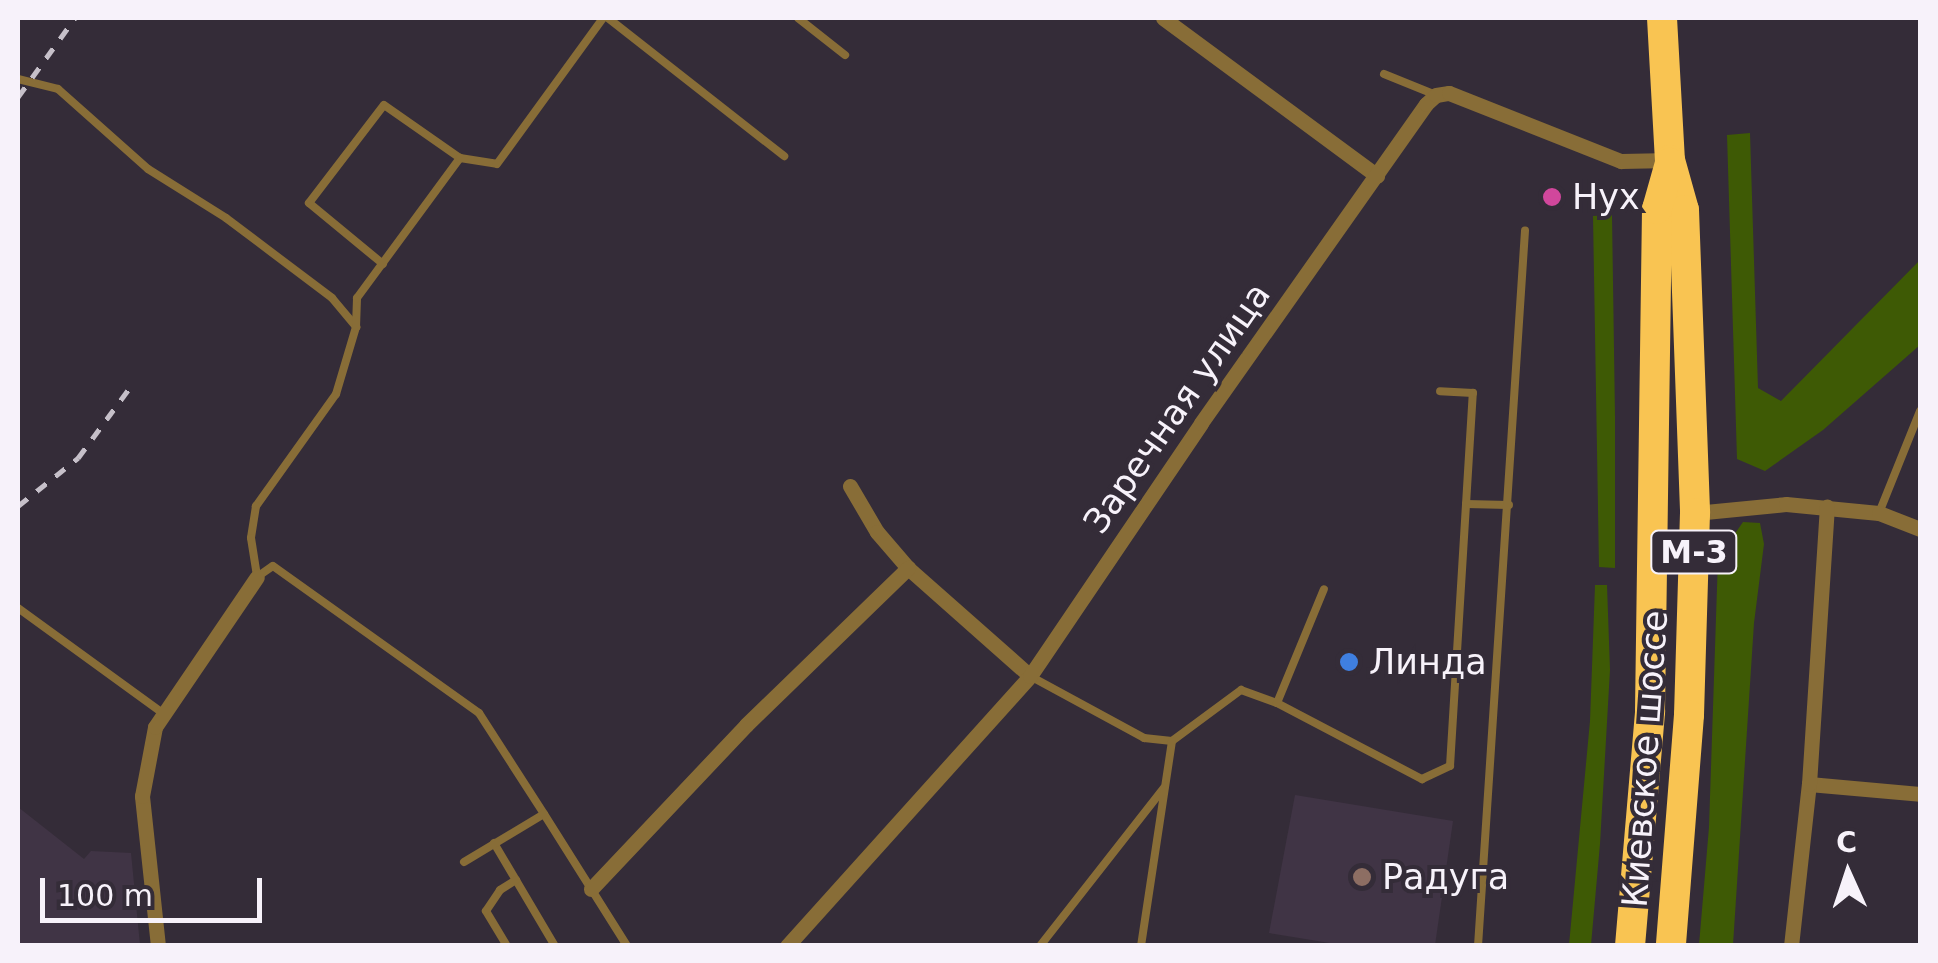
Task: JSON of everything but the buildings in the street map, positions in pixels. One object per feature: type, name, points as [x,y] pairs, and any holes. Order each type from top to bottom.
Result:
[{"type":"highway","name":"Киевское шоссе","points":[[1662,18],[1670,160],[1684,210],[1695,512],[1690,715],[1671,946]]},
{"type":"highway","name":"Киевское шоссе","points":[[1630,946],[1650,711],[1657,210],[1670,160]]},
{"type":"street","points":[[1163,18],[1377,176]]},
{"type":"street","points":[[1436,95],[1471,98],[1622,160],[1670,160]]},
{"type":"street","name":"Заречная улица","points":[[787,946],[1030,676],[1201,423],[1436,95]]},
{"type":"street","points":[[850,486],[876,532],[908,568],[1030,676]]},
{"type":"street","points":[[1695,512],[1786,504],[1827,507],[1878,513],[1920,529]]},
{"type":"street","points":[[1791,946],[1809,784],[1827,507]]},
{"type":"street","points":[[592,890],[746,725],[908,568]]},
{"type":"street","points":[[158,946],[142,796],[155,728],[257,577]]},
{"type":"street","points":[[1809,784],[1920,794]]},
{"type":"lane","points":[[382,264],[308,203],[384,105],[460,158],[497,164],[605,18],[784,156]]},
{"type":"lane","points":[[798,18],[845,54]]},
{"type":"lane","points":[[1384,74],[1436,95]]},
{"type":"lane","points":[[18,79],[58,89],[148,168],[226,218],[332,298],[356,327]]},
{"type":"lane","points":[[460,158],[357,298],[356,327],[336,394],[256,506],[251,538],[257,577],[273,566],[478,713],[627,946]]},
{"type":"lane","points":[[1478,946],[1525,231]]},
{"type":"lane","points":[[1140,946],[1172,742],[1241,690],[1277,702],[1422,779],[1450,766],[1473,392],[1440,391]]},
{"type":"lane","points":[[1878,513],[1920,411]]},
{"type":"lane","points":[[1466,504],[1509,505]]},
{"type":"lane","points":[[1277,702],[1324,589]]},
{"type":"lane","points":[[18,608],[164,714]]},
{"type":"lane","points":[[1030,676],[1144,738],[1172,742]]},
{"type":"lane","points":[[1040,946],[1166,784]]},
{"type":"lane","points":[[464,862],[544,814]]},
{"type":"lane","points":[[494,844],[555,946]]},
{"type":"lane","points":[[507,946],[486,911],[500,890],[516,880]]},
{"type":"shaded area","name":"Радуга","points":[[1295,795],[1453,821],[1435,945],[1342,945],[1269,933]]},
{"type":"shaded area","points":[[18,807],[84,859],[91,851],[131,853],[140,945],[18,945]]},
{"type":"green space","points":[[1750,133],[1758,388],[1781,401],[1920,260],[1920,345],[1823,430],[1765,471],[1737,459],[1727,135]]},
{"type":"green space","points":[[1612,215],[1615,568],[1599,567],[1593,216]]},
{"type":"green space","points":[[1743,522],[1760,523],[1764,544],[1754,623],[1733,945],[1699,945],[1709,827],[1718,558]]},
{"type":"green space","points":[[1595,585],[1607,585],[1610,670],[1600,844],[1591,945],[1569,945],[1590,721]]},
{"type":"railway","points":[[18,97],[75,18]]},
{"type":"railway","points":[[18,506],[78,458],[134,382]]},
{"type":"place","name":"Нух","points":[[1552,197]]},
{"type":"place","name":"Линда","points":[[1349,662]]},
{"type":"place","name":"Радуга","points":[[1362,877]]}]
